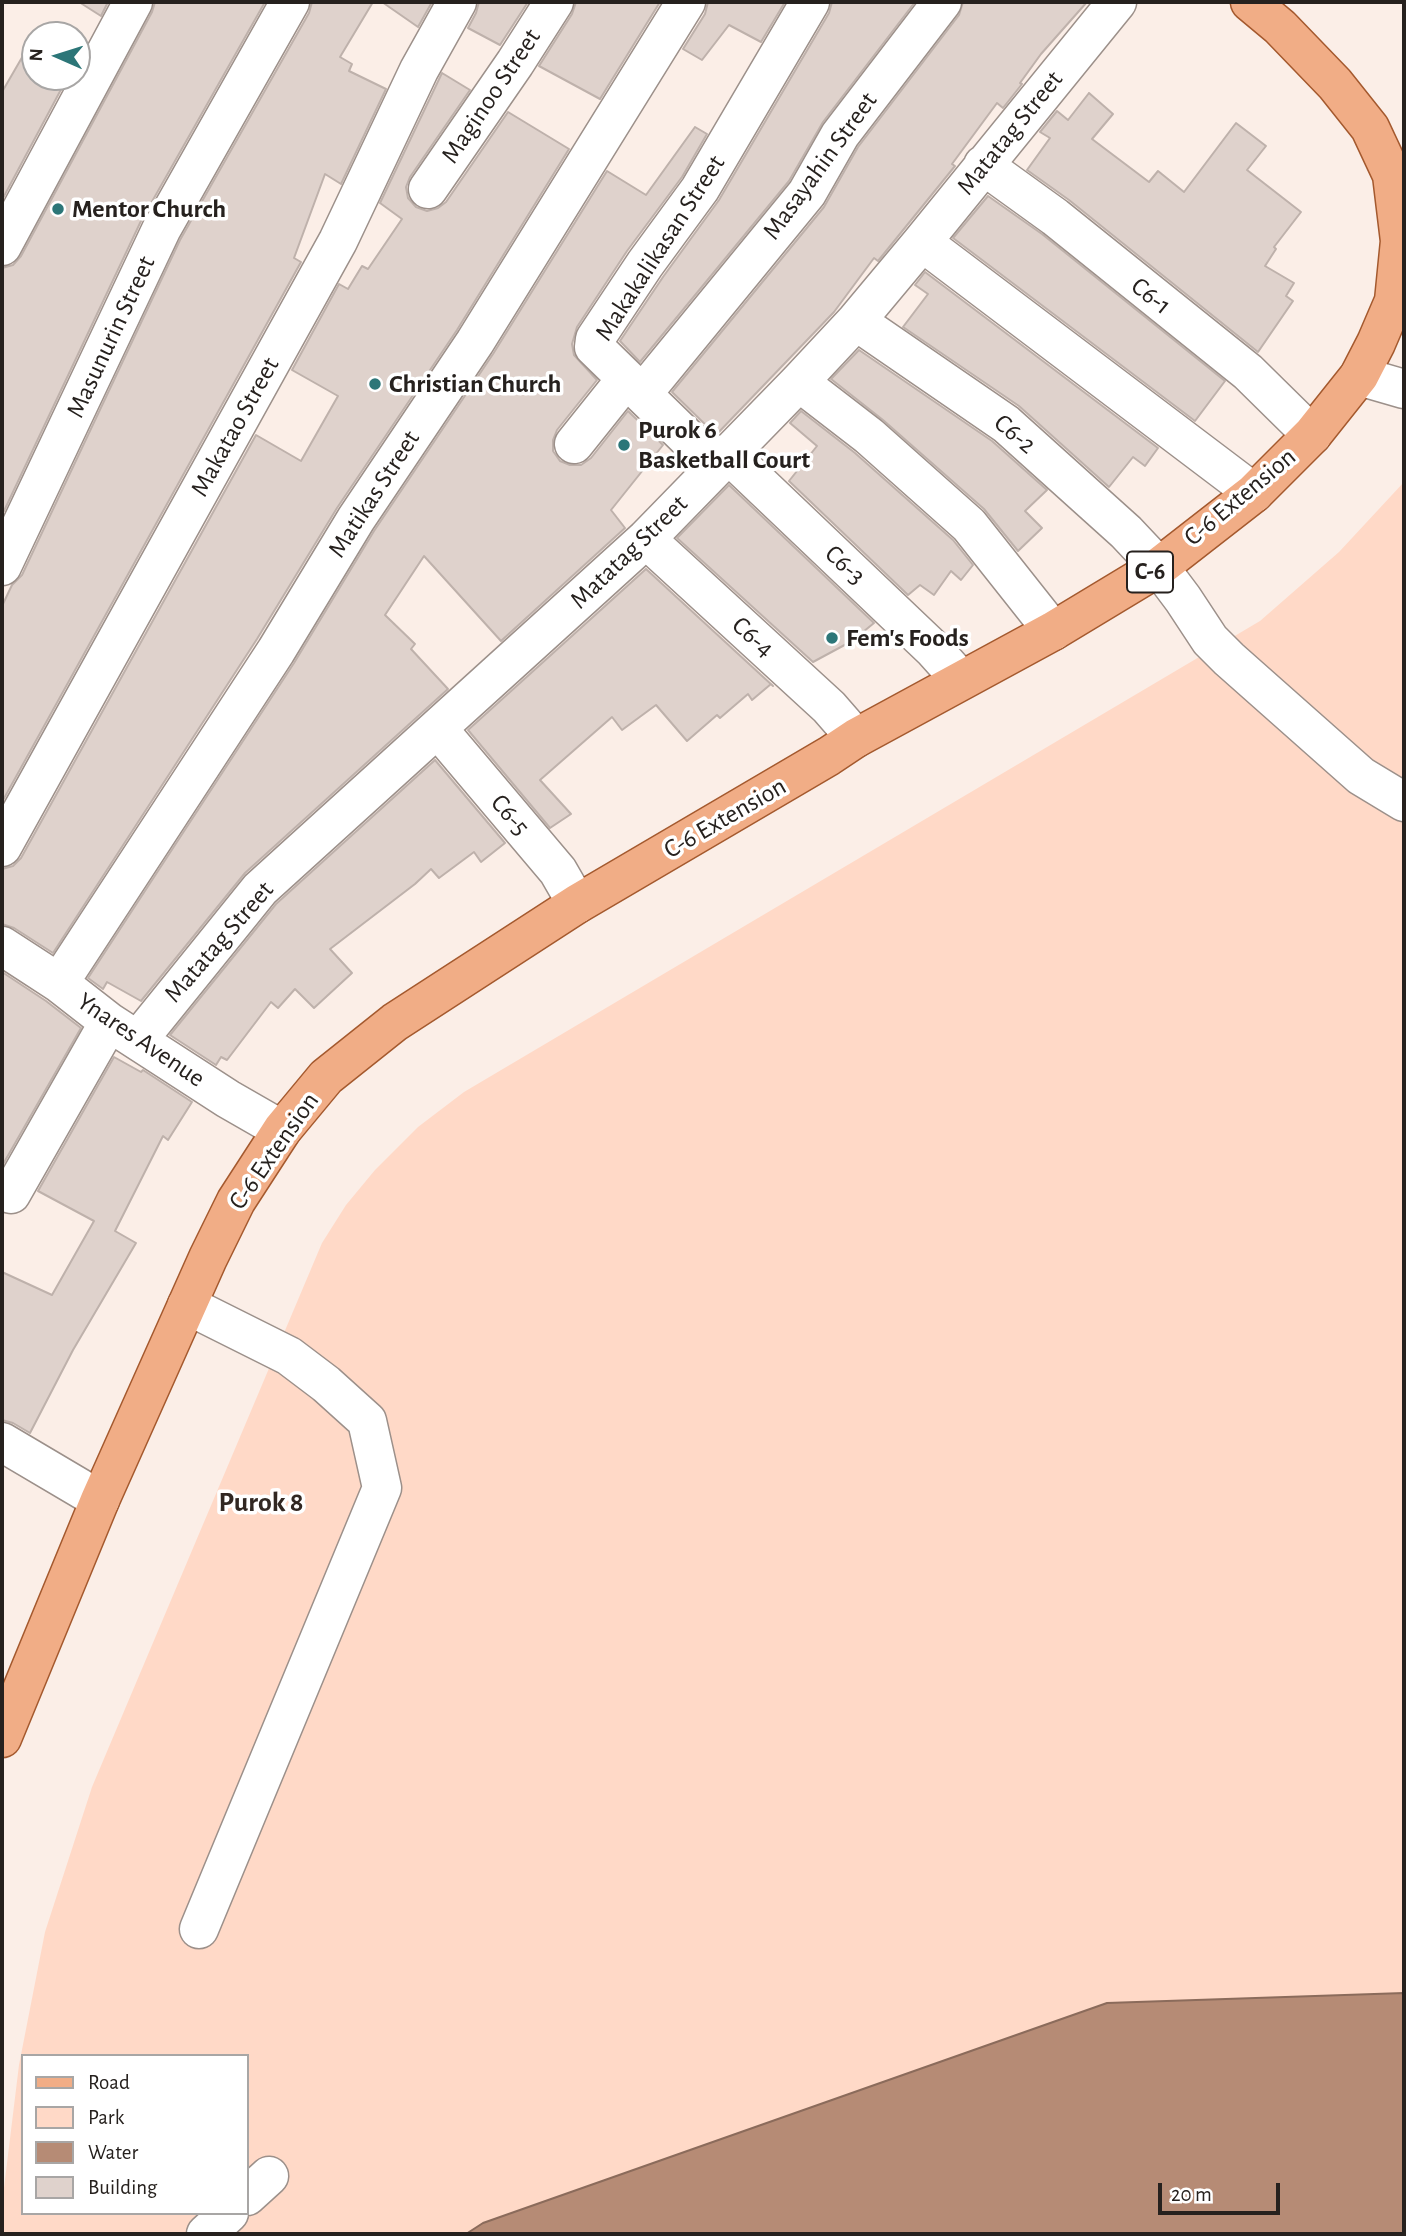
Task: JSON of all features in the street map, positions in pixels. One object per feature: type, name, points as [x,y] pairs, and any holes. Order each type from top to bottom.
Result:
[{"type":"main road","name":"C-6 Extension","points":[[2,1738],[100,1500],[236,1201],[282,1130],[327,1077],[394,1022],[577,904],[960,679],[1053,631],[1158,567],[1254,493],[1312,435],[1359,376],[1394,301],[1400,241],[1392,175],[1370,128],[1335,84],[1280,27],[1250,2]]},
{"type":"street","points":[[2,246],[133,2]]},
{"type":"street","name":"Masunurin Street","points":[[2,566],[161,230],[290,2]]},
{"type":"street","name":"Makatao Street","points":[[2,847],[338,241],[419,70],[457,2]]},
{"type":"street","name":"Maginoo Street","points":[[428,189],[554,2]]},
{"type":"street","name":"Matikas Street","points":[[59,983],[276,651],[356,519],[475,342],[686,2]]},
{"type":"street","name":"Makakalikasan Street","points":[[721,460],[634,386],[594,347],[595,340],[645,264],[700,189],[810,2]]},
{"type":"street","name":"Masayahin Street","points":[[574,444],[634,386],[807,193],[840,135],[942,2]]},
{"type":"street","name":"Matatag Street","points":[[11,1195],[123,1031],[260,889],[646,539],[799,382],[856,321],[1117,2]]},
{"type":"street","name":"C6-1","points":[[983,165],[1055,217],[1248,372],[1312,435]]},
{"type":"street","points":[[922,242],[1254,493]]},
{"type":"street","name":"C6-2","points":[[856,321],[1006,424],[1126,532],[1158,567],[1210,640],[1229,659],[1361,776],[1404,802]]},
{"type":"street","points":[[1359,376],[1404,389]]},
{"type":"street","points":[[799,382],[869,436],[969,525],[1053,631]]},
{"type":"street","name":"C6-3","points":[[721,460],[934,650],[960,679]]},
{"type":"street","name":"C6-4","points":[[646,539],[829,707],[843,747]]},
{"type":"street","name":"C6-5","points":[[438,729],[558,871],[577,904]]},
{"type":"street","name":"Ynares Avenue","points":[[2,946],[59,983],[123,1031],[228,1099],[282,1130]]},
{"type":"street","points":[[187,1305],[289,1356],[326,1384],[367,1422],[382,1488],[199,1929]]},
{"type":"street","points":[[2,1443],[100,1500]]},
{"type":"street","points":[[206,2234],[227,2215]]},
{"type":"green space","points":[[1404,482],[1404,1993],[1107,2003],[483,2223],[466,2234],[2,2234],[2,2204],[21,2055],[21,2215],[248,2215],[248,2054],[21,2054],[45,1932],[92,1787],[322,1243],[346,1205],[375,1170],[418,1127],[464,1092],[1260,621],[1339,552]]},
{"type":"water","points":[[1404,1993],[1404,2234],[466,2234],[483,2223],[1107,2003]]},
{"type":"building","points":[[79,2],[108,2],[101,16]]},
{"type":"building","points":[[155,2],[265,2],[141,221],[4,511],[2,268],[13,265],[21,256]]},
{"type":"building","points":[[312,2],[373,2],[340,57],[352,64],[349,71],[386,89],[341,184],[325,174],[294,258],[301,262],[2,802],[2,606],[12,585],[22,575],[180,240],[309,13]]},
{"type":"building","points":[[382,2],[432,2],[418,27]]},
{"type":"building","points":[[479,2],[528,2],[500,45],[468,28]]},
{"type":"building","points":[[576,2],[660,2],[600,99],[539,66],[572,14]]},
{"type":"building","points":[[708,2],[785,2],[761,42],[729,25],[702,60],[683,49],[705,14]]},
{"type":"building","points":[[832,2],[915,2],[823,122],[789,181],[640,362],[620,341],[719,200],[829,13]]},
{"type":"building","points":[[963,2],[1087,2],[1041,54],[1003,108],[997,103],[952,164],[955,166],[878,261],[874,258],[834,312],[716,435],[672,392],[824,207],[858,147],[959,15]]},
{"type":"building","points":[[21,59],[21,91],[60,91],[2,200],[2,92]]},
{"type":"building","points":[[442,73],[470,90],[410,177],[406,187],[408,198],[416,207],[427,211],[446,202],[508,112],[569,149],[457,330],[337,508],[257,639],[53,953],[14,928],[2,924],[2,869],[13,866],[21,858],[256,435],[301,461],[338,396],[292,370],[339,284],[348,289],[362,266],[368,269],[402,219],[380,203]]},
{"type":"building","points":[[1089,93],[1113,114],[1092,139],[1149,182],[1158,171],[1184,192],[1236,123],[1266,146],[1247,170],[1301,212],[1274,247],[1276,249],[1265,266],[1294,283],[1286,296],[1293,301],[1258,352],[1069,200],[1027,170],[1050,138],[1040,132],[1057,111],[1068,120]]},
{"type":"building","points":[[695,127],[707,134],[682,177],[627,251],[577,327],[572,344],[574,355],[597,380],[557,430],[553,440],[553,451],[560,461],[581,465],[591,458],[628,411],[663,445],[611,510],[625,528],[501,641],[424,556],[385,615],[415,644],[411,649],[448,689],[245,873],[141,1001],[107,982],[103,989],[88,978],[294,663],[374,531],[493,354],[607,171],[646,195]]},
{"type":"building","points":[[988,196],[1042,234],[1225,381],[1195,421],[953,238]]},
{"type":"building","points":[[925,272],[1158,448],[1145,466],[1133,457],[1109,487],[1019,406],[903,327],[928,294],[915,285]]},
{"type":"building","points":[[859,350],[992,441],[1047,490],[1025,511],[1042,528],[1018,551],[984,509],[883,420],[831,379]]},
{"type":"building","points":[[801,411],[855,453],[953,540],[973,565],[961,580],[951,571],[934,595],[920,585],[908,595],[789,481],[817,446],[790,423]]},
{"type":"building","points":[[729,485],[874,623],[852,641],[813,662],[677,538]]},
{"type":"building","points":[[646,569],[771,684],[752,700],[748,694],[720,718],[717,715],[687,741],[656,705],[622,730],[612,717],[540,780],[571,814],[550,828],[468,730]]},
{"type":"building","points":[[435,760],[505,843],[481,862],[474,852],[439,878],[431,869],[330,949],[352,973],[314,1008],[295,989],[278,1008],[271,1002],[227,1060],[221,1057],[216,1065],[170,1035],[276,904]]},
{"type":"building","points":[[2,972],[81,1028],[2,1166]]},
{"type":"building","points":[[114,1057],[141,1072],[143,1070],[192,1102],[168,1140],[163,1136],[115,1231],[136,1243],[73,1350],[30,1433],[2,1420],[2,1272],[52,1295],[94,1221],[38,1191]]},
{"type":"place","name":"Mentor Church","points":[[58,209]]},
{"type":"place","name":"Christian Church","points":[[375,384]]},
{"type":"place","name":"Purok 6 Basketball Court","points":[[624,445]]},
{"type":"place","name":"Fem's Foods","points":[[832,638]]},
{"type":"district","name":"Purok 8","points":[[261,1503]]}]
